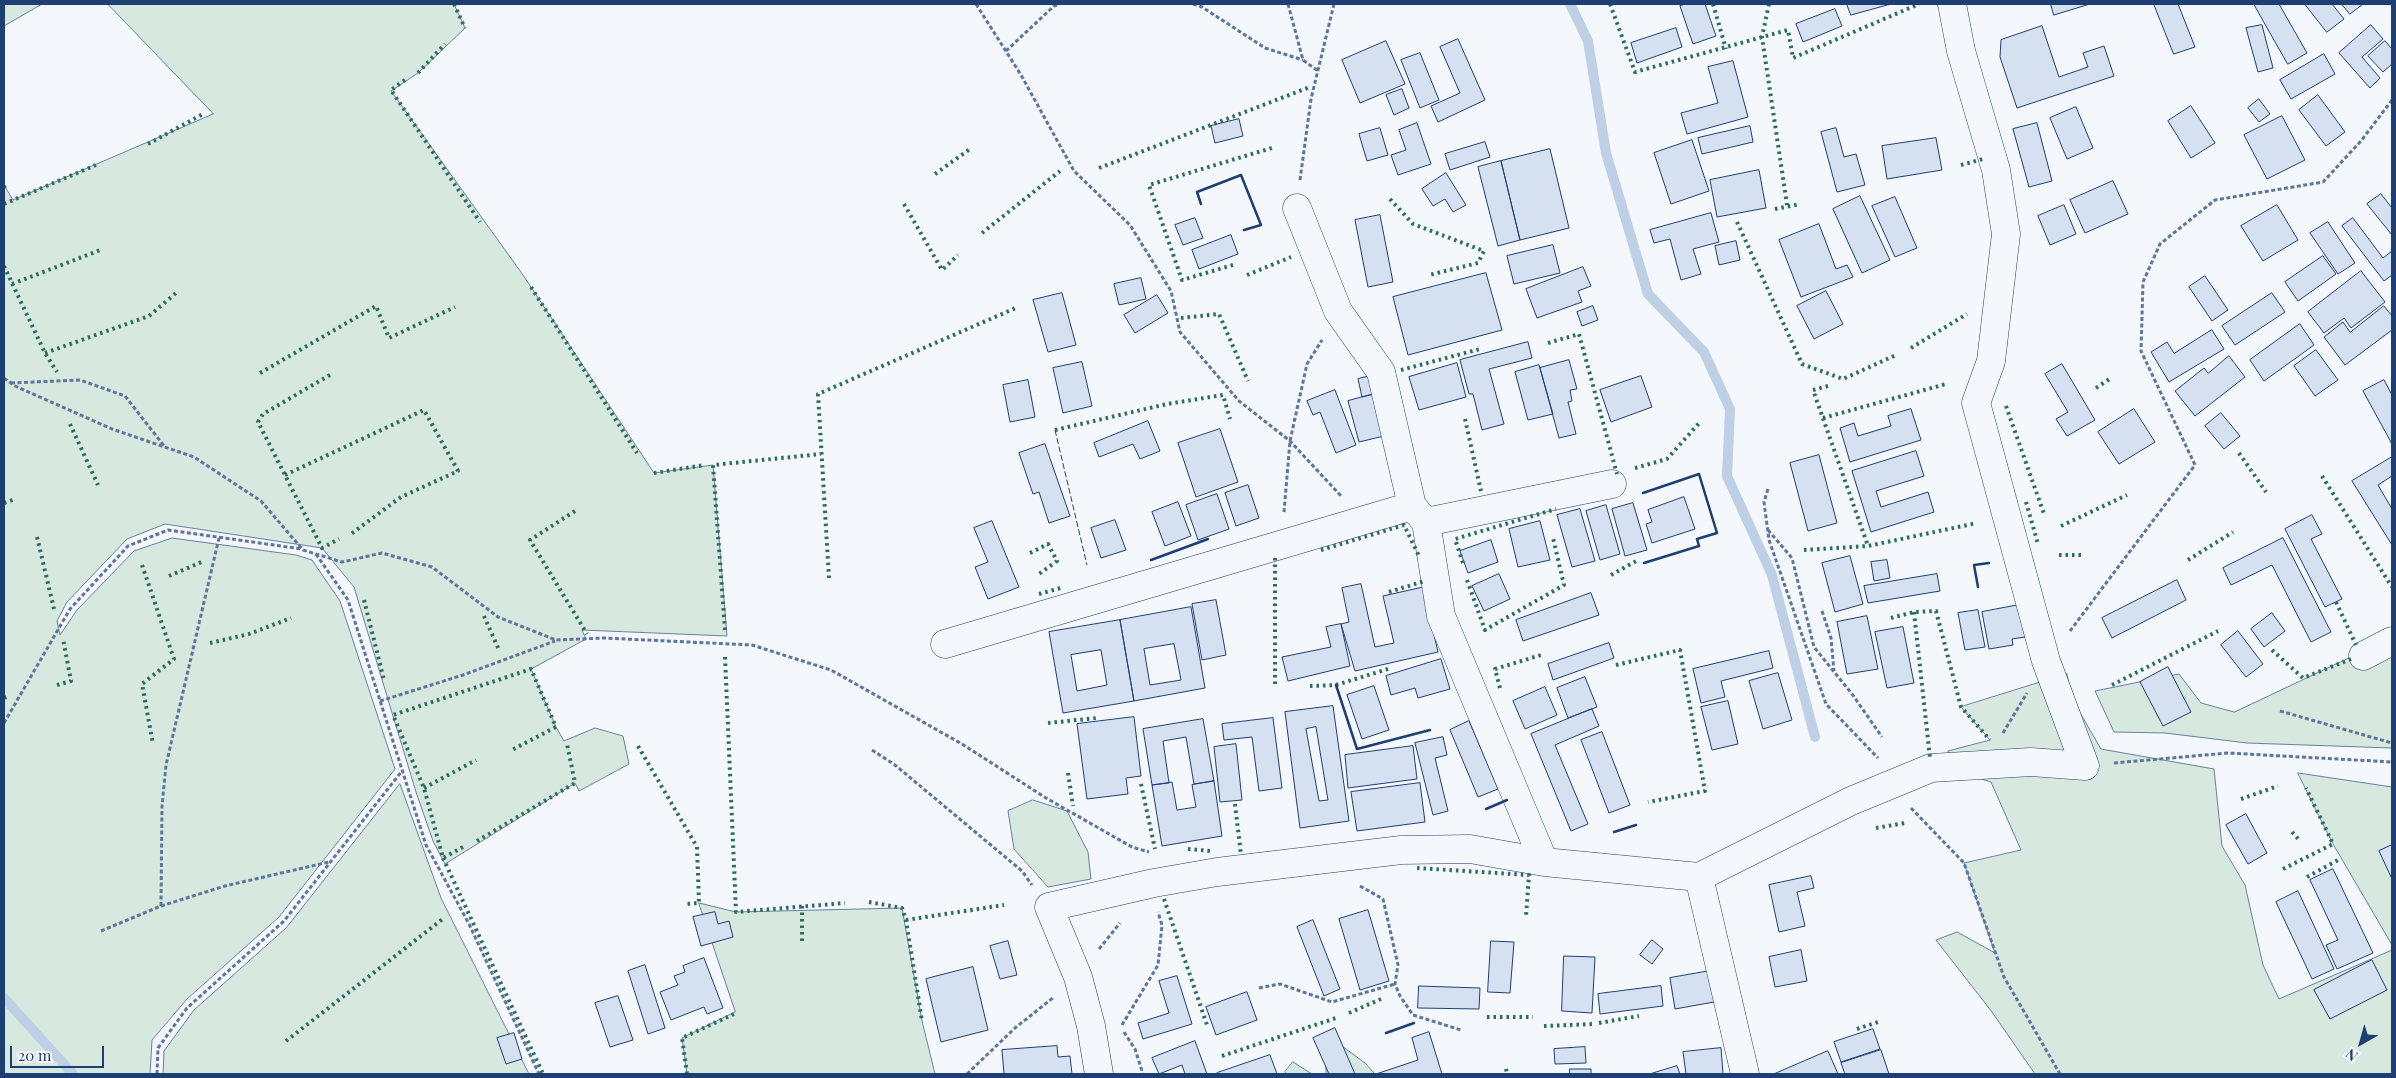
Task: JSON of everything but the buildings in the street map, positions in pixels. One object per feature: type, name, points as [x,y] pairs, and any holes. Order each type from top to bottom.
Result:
[{"type":"street","points":[[1099,1074],[1091,1026],[1078,977],[1048,908],[1154,882],[1217,872],[1401,850],[1470,849],[1544,862],[1699,877],[1888,784],[1931,768],[2031,762],[2085,766],[2046,661],[1976,404],[1992,361],[2006,234],[1996,170],[1961,51],[1952,4]]},
{"type":"street","points":[[1297,208],[1338,311],[1381,372],[1419,514],[1441,616],[1544,862]]},
{"type":"street","points":[[945,644],[1375,518],[1419,514],[1612,484]]},
{"type":"street","points":[[2363,656],[2392,641]]},
{"type":"street","points":[[1699,877],[1745,1074]]},
{"type":"path","points":[[976,4],[1006,52],[1074,171],[1130,225],[1140,241],[1171,291],[1180,332],[1239,401],[1290,441],[1335,492],[1375,518]]},
{"type":"path","points":[[1006,52],[1054,6],[1060,4]]},
{"type":"path","points":[[1193,4],[1265,48],[1303,60],[1318,71]]},
{"type":"path","points":[[1288,4],[1303,60]]},
{"type":"path","points":[[1297,208],[1311,99],[1334,4]]},
{"type":"path","points":[[2000,737],[2046,661],[2195,466],[2141,351],[2143,282],[2160,244],[2215,200],[2323,182],[2361,141],[2392,100]]},
{"type":"path","points":[[1287,543],[1284,508],[1290,441],[1307,364],[1338,311]]},
{"type":"path","points":[[4,378],[11,383],[112,429],[194,457],[261,501],[303,550]]},
{"type":"path","points":[[11,383],[80,380],[125,396],[165,447]]},
{"type":"path","points":[[1768,489],[1764,502],[1769,540],[1826,704],[1876,755],[1888,784],[1964,863],[2004,977],[2060,1074]]},
{"type":"path","points":[[1767,529],[1792,558],[1814,647],[1882,737]]},
{"type":"path","points":[[4,723],[70,609],[128,546],[168,530],[303,550],[342,562],[382,554],[432,566],[498,617],[556,640]]},
{"type":"path","points":[[161,906],[162,806],[166,765],[219,538]]},
{"type":"path","points":[[316,554],[348,600],[426,844],[468,924],[539,1074]]},
{"type":"path","points":[[1822,611],[1831,638],[1834,672]]},
{"type":"path","points":[[380,701],[463,675],[556,640],[604,638],[752,645],[831,670],[962,744],[1046,798],[1132,847],[1151,853]]},
{"type":"path","points":[[2280,711],[2392,742]]},
{"type":"path","points":[[872,750],[895,765],[1022,870],[1048,908]]},
{"type":"path","points":[[2085,766],[2228,752],[2392,762]]},
{"type":"path","points":[[157,1074],[158,1048],[187,1008],[284,921],[402,771]]},
{"type":"path","points":[[101,930],[161,906],[225,886],[329,862]]},
{"type":"path","points":[[1142,1074],[1135,1049],[1120,1026],[1158,965],[1162,925],[1156,904],[1154,882]]},
{"type":"path","points":[[1355,883],[1383,900],[1398,965],[1395,984],[1400,996],[1413,1015],[1461,1030]]},
{"type":"path","points":[[1259,988],[1280,984],[1332,1002],[1395,984]]},
{"type":"shaded area","points":[[4,4],[42,4],[4,26]]},
{"type":"shaded area","points":[[108,4],[454,4],[465,28],[418,73],[391,91],[523,275],[654,473],[713,465],[727,636],[582,630],[586,639],[531,669],[564,741],[595,728],[623,736],[629,764],[579,791],[575,783],[445,864],[433,841],[416,792],[354,587],[322,548],[165,524],[127,539],[67,602],[57,621],[60,635],[77,610],[134,551],[172,538],[296,555],[312,560],[340,601],[395,769],[279,917],[187,999],[152,1040],[150,1074],[7,1074],[4,1073],[4,185],[13,200],[213,114]]},
{"type":"shaded area","points":[[2392,638],[2392,748],[2247,743],[2165,733],[2114,732],[2095,691],[2179,674],[2201,703],[2234,712]]},
{"type":"shaded area","points":[[2067,674],[2072,699],[2101,749],[2214,769],[2222,846],[2245,885],[2263,965],[2279,999],[2392,950],[2392,1074],[2035,1074],[1992,1012],[1936,940],[1957,932],[1995,953],[1964,863],[2021,850],[1991,782],[1959,772],[1948,751],[1990,740],[1961,707]]},
{"type":"shaded area","points":[[2298,773],[2392,787],[2392,945],[2333,844]]},
{"type":"shaded area","points":[[400,784],[441,898],[529,1074],[163,1074],[164,1051],[194,1010],[286,928]]},
{"type":"shaded area","points":[[1033,800],[1067,811],[1088,852],[1091,879],[1048,887],[1014,849],[1008,811]]},
{"type":"shaded area","points":[[699,903],[736,912],[902,908],[922,1021],[935,1074],[687,1074],[682,1038],[735,1012]]},
{"type":"shaded area","points":[[1338,1043],[1365,1063],[1375,1074],[1326,1074],[1326,1058]]},
{"type":"shaded area","points":[[1293,1062],[1312,1074],[1286,1074],[1285,1072]]},
{"type":"waterway","points":[[1570,4],[1588,41],[1606,153],[1648,294],[1704,352],[1730,409],[1727,476],[1772,575],[1815,737]]},
{"type":"waterway","points":[[4,998],[73,1074]]},
{"type":"hedge","points":[[454,4],[465,28]]},
{"type":"hedge","points":[[1610,4],[1635,72],[1788,30],[1793,58],[1919,4]]},
{"type":"hedge","points":[[1713,4],[1726,49]]},
{"type":"hedge","points":[[1769,4],[1762,37],[1787,205]]},
{"type":"hedge","points":[[418,73],[445,44]]},
{"type":"hedge","points":[[405,80],[391,90],[480,222]]},
{"type":"hedge","points":[[1099,168],[1310,87]]},
{"type":"hedge","points":[[148,144],[203,114]]},
{"type":"hedge","points":[[1233,265],[1182,280],[1149,185],[1275,147]]},
{"type":"hedge","points":[[935,174],[970,149]]},
{"type":"hedge","points":[[1961,165],[1983,159]]},
{"type":"hedge","points":[[4,204],[96,165]]},
{"type":"hedge","points":[[982,233],[1060,171]]},
{"type":"hedge","points":[[4,186],[6,191]]},
{"type":"hedge","points":[[1390,199],[1413,224],[1484,251],[1478,263],[1429,275]]},
{"type":"hedge","points":[[904,204],[942,270],[958,255]]},
{"type":"hedge","points":[[1775,209],[1800,204]]},
{"type":"hedge","points":[[1737,222],[1802,364],[1843,379],[1896,355]]},
{"type":"hedge","points":[[12,284],[103,249]]},
{"type":"hedge","points":[[1247,275],[1291,257]]},
{"type":"hedge","points":[[4,266],[45,353],[57,372]]},
{"type":"hedge","points":[[531,287],[637,453]]},
{"type":"hedge","points":[[45,353],[149,316],[176,293]]},
{"type":"hedge","points":[[260,373],[376,306],[389,338],[455,307]]},
{"type":"hedge","points":[[829,578],[818,394],[1018,307]]},
{"type":"hedge","points":[[1181,318],[1219,314],[1248,381]]},
{"type":"hedge","points":[[1911,348],[1967,314]]},
{"type":"hedge","points":[[1548,343],[1579,334],[1617,474]]},
{"type":"hedge","points":[[1401,370],[1480,349]]},
{"type":"hedge","points":[[330,375],[263,414],[258,422],[322,548],[339,539]]},
{"type":"hedge","points":[[2096,388],[2111,378]]},
{"type":"hedge","points":[[1823,418],[1946,384]]},
{"type":"hedge","points":[[1828,386],[1813,390],[1868,546]]},
{"type":"hedge","points":[[1055,430],[1167,404],[1223,395],[1230,419]]},
{"type":"hedge","points":[[2006,406],[2044,514]]},
{"type":"hedge","points":[[285,475],[424,410],[458,471],[401,497],[351,534]]},
{"type":"hedge","points":[[1465,419],[1481,491]]},
{"type":"hedge","points":[[1635,468],[1667,459],[1701,421]]},
{"type":"hedge","points":[[70,424],[98,485]]},
{"type":"hedge","points":[[2239,453],[2266,492]]},
{"type":"hedge","points":[[725,630],[713,465],[821,454]]},
{"type":"hedge","points":[[654,473],[705,465]]},
{"type":"hedge","points":[[2322,476],[2392,587]]},
{"type":"hedge","points":[[2061,526],[2127,495]]},
{"type":"hedge","points":[[4,503],[13,500]]},
{"type":"hedge","points":[[2026,502],[2038,544]]},
{"type":"hedge","points":[[1463,563],[1455,539],[1556,509]]},
{"type":"hedge","points":[[575,511],[530,540],[587,634]]},
{"type":"hedge","points":[[1804,550],[1868,546],[1977,523]]},
{"type":"hedge","points":[[1321,550],[1404,525],[1419,556]]},
{"type":"hedge","points":[[2188,560],[2233,532]]},
{"type":"hedge","points":[[37,537],[54,609]]},
{"type":"hedge","points":[[1467,580],[1485,630],[1564,585],[1553,538]]},
{"type":"hedge","points":[[1030,553],[1048,544],[1057,561],[1039,574]]},
{"type":"hedge","points":[[2059,555],[2084,555]]},
{"type":"hedge","points":[[1275,558],[1275,687]]},
{"type":"hedge","points":[[1611,575],[1638,560]]},
{"type":"hedge","points":[[169,576],[204,561]]},
{"type":"hedge","points":[[142,565],[174,659],[142,684],[153,744]]},
{"type":"hedge","points":[[1389,592],[1425,581]]},
{"type":"hedge","points":[[1039,594],[1064,587]]},
{"type":"hedge","points":[[364,600],[384,680]]},
{"type":"hedge","points":[[2336,602],[2356,645]]},
{"type":"hedge","points":[[1891,618],[1914,612],[1936,611],[1961,707],[1990,740]]},
{"type":"hedge","points":[[1914,612],[1930,758]]},
{"type":"hedge","points":[[484,616],[499,650]]},
{"type":"hedge","points":[[210,643],[249,634],[291,618]]},
{"type":"hedge","points":[[2112,685],[2218,631]]},
{"type":"hedge","points":[[57,685],[71,681],[63,639]]},
{"type":"hedge","points":[[1616,665],[1680,650],[1705,791],[1648,802]]},
{"type":"hedge","points":[[2272,650],[2303,678],[2351,659]]},
{"type":"hedge","points":[[1500,688],[1495,669],[1541,655]]},
{"type":"hedge","points":[[725,657],[736,912],[845,903]]},
{"type":"hedge","points":[[463,847],[443,858],[424,788],[393,715],[531,669],[556,727],[510,751]]},
{"type":"hedge","points":[[1310,686],[1336,685],[1388,669]]},
{"type":"hedge","points":[[4,698],[9,696]]},
{"type":"hedge","points":[[1048,723],[1097,718]]},
{"type":"hedge","points":[[477,841],[575,783],[567,744]]},
{"type":"hedge","points":[[638,746],[697,847],[699,903],[685,904]]},
{"type":"hedge","points":[[424,788],[476,760]]},
{"type":"hedge","points":[[1068,773],[1073,806]]},
{"type":"hedge","points":[[1141,784],[1155,849]]},
{"type":"hedge","points":[[2241,799],[2278,786]]},
{"type":"hedge","points":[[2283,869],[2333,844],[2306,788]]},
{"type":"hedge","points":[[1235,804],[1241,855]]},
{"type":"hedge","points":[[1876,828],[1905,823]]},
{"type":"hedge","points":[[2292,832],[2300,841]]},
{"type":"hedge","points":[[1188,849],[1211,851]]},
{"type":"hedge","points":[[443,858],[543,1074]]},
{"type":"hedge","points":[[2307,877],[2338,860]]},
{"type":"hedge","points":[[1417,868],[1529,875],[1526,916]]},
{"type":"hedge","points":[[1164,899],[1207,1025]]},
{"type":"hedge","points":[[869,902],[902,908],[906,920],[922,1021]]},
{"type":"hedge","points":[[906,920],[1004,905]]},
{"type":"hedge","points":[[802,906],[802,944]]},
{"type":"hedge","points":[[286,1041],[444,918]]},
{"type":"hedge","points":[[1349,1013],[1381,999]]},
{"type":"hedge","points":[[687,1074],[682,1038],[736,1013]]},
{"type":"hedge","points":[[1599,1023],[1639,1016]]},
{"type":"hedge","points":[[1487,1017],[1533,1017]]},
{"type":"hedge","points":[[1222,1056],[1336,1018]]},
{"type":"hedge","points":[[1857,1029],[1881,1021]]},
{"type":"hedge","points":[[1544,1026],[1594,1024]]},
{"type":"hedge","points":[[1506,1069],[1507,1074]]},
{"type":"fence","points":[[1055,430],[1087,565]]},
{"type":"wall","points":[[1201,204],[1197,192],[1241,175],[1261,225],[1244,230]]},
{"type":"wall","points":[[1643,493],[1699,474],[1717,533],[1697,539],[1699,546],[1644,563]]},
{"type":"wall","points":[[1151,560],[1208,539]]},
{"type":"wall","points":[[1978,587],[1974,565],[1989,563]]},
{"type":"wall","points":[[1336,685],[1357,749],[1430,730]]},
{"type":"wall","points":[[1486,809],[1507,800]]},
{"type":"wall","points":[[1614,832],[1636,825]]},
{"type":"wall","points":[[1386,1033],[1414,1023]]}]
